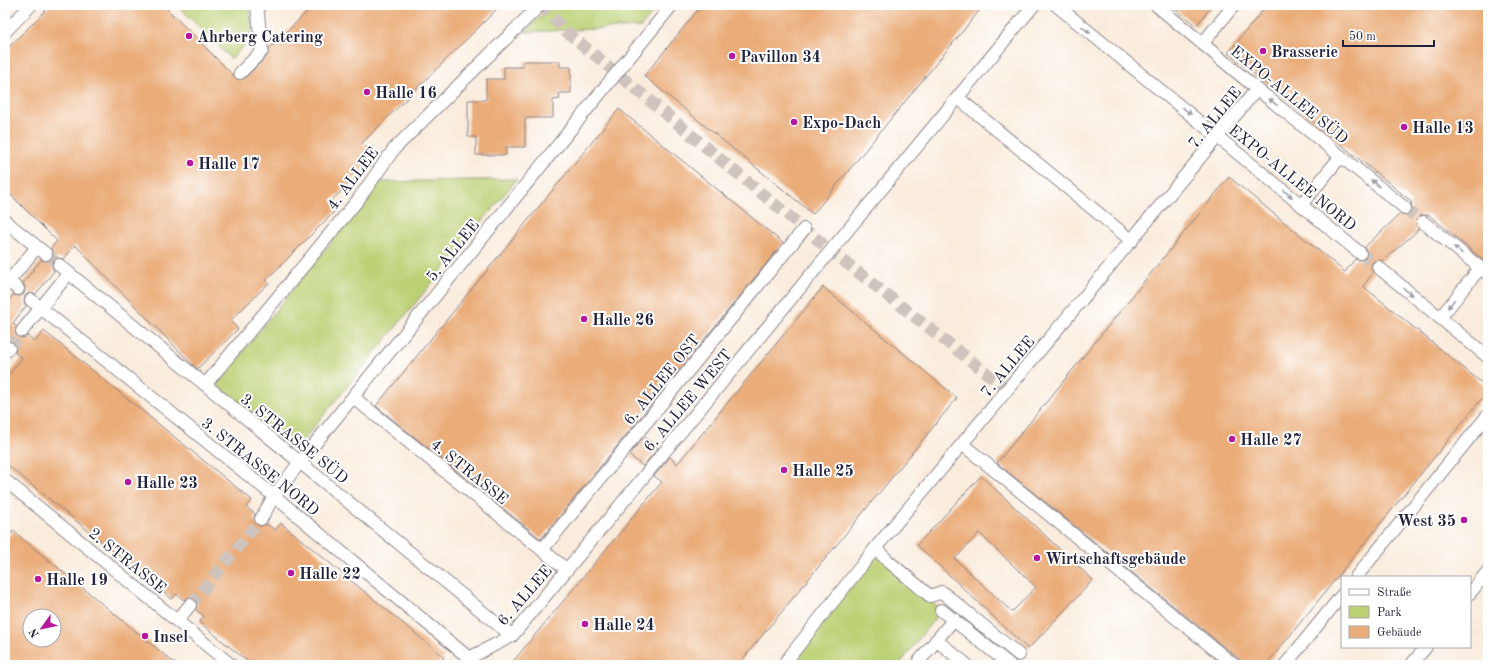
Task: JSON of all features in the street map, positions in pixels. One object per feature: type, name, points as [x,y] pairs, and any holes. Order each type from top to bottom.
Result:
[{"type":"lane","points":[[5,32],[30,5]]},
{"type":"lane","points":[[240,73],[262,51],[257,5]]},
{"type":"lane","name":"4. ALLEE","points":[[205,384],[358,200],[394,149],[540,5]]},
{"type":"lane","name":"5. ALLEE","points":[[260,519],[274,496],[300,462],[672,5]]},
{"type":"lane","name":"6. ALLEE WEST","points":[[567,570],[1034,5]]},
{"type":"lane","name":"EXPO-ALLEE NORD","points":[[1056,5],[1360,253]]},
{"type":"lane","name":"EXPO-ALLEE SÜD","points":[[1156,5],[1257,89],[1405,208]]},
{"type":"lane","points":[[1203,43],[1234,5]]},
{"type":"lane","name":"7. ALLEE","points":[[783,665],[962,444],[1257,89]]},
{"type":"lane","points":[[958,98],[1132,241]]},
{"type":"lane","points":[[1301,205],[1341,156]]},
{"type":"lane","points":[[5,220],[41,250],[9,283]]},
{"type":"lane","points":[[1423,222],[1484,271],[1440,318]]},
{"type":"lane","name":"6. ALLEE OST","points":[[542,550],[804,229]]},
{"type":"lane","name":"3. STRASSE SÜD","points":[[59,265],[512,636]]},
{"type":"lane","points":[[1378,267],[1488,357]]},
{"type":"lane","points":[[22,331],[69,273]]},
{"type":"lane","name":"3. STRASSE NORD","points":[[32,300],[274,496],[467,662]]},
{"type":"lane","name":"4. STRASSE","points":[[353,397],[567,570]]},
{"type":"lane","points":[[1357,576],[1488,414]]},
{"type":"lane","points":[[962,444],[1234,665]]},
{"type":"lane","name":"2. STRASSE","points":[[5,480],[231,665]]},
{"type":"lane","points":[[876,549],[888,562],[930,596],[942,592],[1019,655]]},
{"type":"lane","name":"6. ALLEE","points":[[467,662],[512,636],[567,570]]},
{"type":"lane","points":[[1471,592],[1488,571]]},
{"type":"lane","points":[[1285,665],[1341,596]]},
{"type":"lane","points":[[177,621],[190,605]]},
{"type":"lane","points":[[941,610],[1010,665]]},
{"type":"lane","points":[[916,665],[954,619]]},
{"type":"lane","points":[[936,640],[967,665]]},
{"type":"lane","points":[[1411,665],[1425,648]]},
{"type":"green space","points":[[177,5],[250,5],[252,37],[231,59]]},
{"type":"green space","points":[[551,5],[659,5],[641,27],[525,32]]},
{"type":"green space","points":[[517,179],[296,449],[216,385],[379,182]]},
{"type":"green space","points":[[873,551],[941,610],[899,665],[783,665]]},
{"type":"building","points":[[51,5],[163,5],[238,80],[245,78],[267,56],[269,49],[314,5],[501,5],[362,143],[376,157],[331,201],[338,208],[266,280],[269,283],[230,321],[238,329],[197,369],[75,245],[64,259],[57,258],[53,261],[52,267],[54,271],[36,294],[29,293],[25,296],[24,302],[26,306],[13,323],[16,326],[15,334],[20,338],[28,336],[35,342],[44,331],[252,500],[246,507],[255,514],[254,519],[257,525],[261,526],[267,524],[275,530],[281,523],[444,657],[437,665],[252,665],[199,622],[204,616],[196,610],[197,603],[194,599],[188,598],[184,600],[176,594],[172,599],[5,463],[5,380],[22,358],[15,353],[16,346],[14,342],[5,342],[5,305],[13,295],[20,296],[24,294],[25,287],[23,283],[41,260],[48,261],[52,258],[53,252],[51,248],[57,241],[5,189],[5,51]]},
{"type":"building","name":"Expo-Dach","points":[[702,5],[984,5],[813,214],[644,76]]},
{"type":"building","points":[[1170,5],[1213,5],[1196,26]]},
{"type":"building","name":"Halle 27","points":[[1267,5],[1488,5],[1488,264],[1429,215],[1421,215],[1416,220],[1419,228],[1414,234],[1382,261],[1376,260],[1372,263],[1371,269],[1373,273],[1363,286],[1488,388],[1488,391],[1266,665],[1243,665],[1239,659],[997,463],[1229,177],[1345,272],[1355,259],[1359,260],[1366,258],[1367,254],[1365,247],[1400,214],[1407,215],[1411,212],[1411,201],[1228,53]]},
{"type":"building","points":[[523,61],[560,61],[560,67],[571,67],[571,93],[559,93],[560,99],[553,100],[553,118],[525,118],[525,147],[506,147],[506,155],[476,155],[476,137],[468,137],[468,100],[486,100],[486,79],[504,79],[504,67],[523,67]]},
{"type":"building","name":"Halle 26","points":[[619,109],[783,243],[541,539],[376,406]]},
{"type":"building","name":"Halle 25","points":[[823,287],[957,398],[738,665],[510,665],[662,482],[654,476],[670,457],[677,464]]},
{"type":"building","points":[[644,436],[658,448],[643,466],[629,455]]},
{"type":"building","name":"Wirtschaftsgebäude","points":[[981,476],[1093,580],[1028,649],[917,545]],"holes":[[[979,533],[1036,587],[1012,612],[955,559]]]},
{"type":"building","name":"Halle 19","points":[[13,531],[177,665],[5,665],[5,542]]},
{"type":"tunnel","points":[[540,5],[567,32],[831,251],[1008,390]]},
{"type":"tunnel","points":[[1405,208],[1423,222]]},
{"type":"tunnel","points":[[1360,253],[1378,267]]},
{"type":"tunnel","points":[[46,254],[59,265]]},
{"type":"tunnel","points":[[9,348],[22,331]]},
{"type":"tunnel","points":[[190,605],[261,519]]},
{"type":"place","name":"Ahrberg Catering","points":[[189,36]]},
{"type":"place","name":"Brasserie","points":[[1263,51]]},
{"type":"place","name":"Pavillon 34","points":[[732,56]]},
{"type":"place","name":"Halle 16","points":[[367,92]]},
{"type":"place","name":"Expo-Dach","points":[[794,122]]},
{"type":"place","name":"Halle 13","points":[[1404,127]]},
{"type":"place","name":"Halle 17","points":[[190,163]]},
{"type":"place","name":"Halle 26","points":[[584,319]]},
{"type":"place","name":"Halle 27","points":[[1232,439]]},
{"type":"place","name":"Halle 25","points":[[784,470]]},
{"type":"place","name":"Halle 23","points":[[128,482]]},
{"type":"place","name":"West 35","points":[[1464,520]]},
{"type":"place","name":"Wirtschaftsgebäude","points":[[1037,558]]},
{"type":"place","name":"Halle 22","points":[[291,573]]},
{"type":"place","name":"Halle 19","points":[[38,579]]},
{"type":"place","name":"Halle 24","points":[[585,624]]},
{"type":"place","name":"Insel","points":[[145,636]]}]
